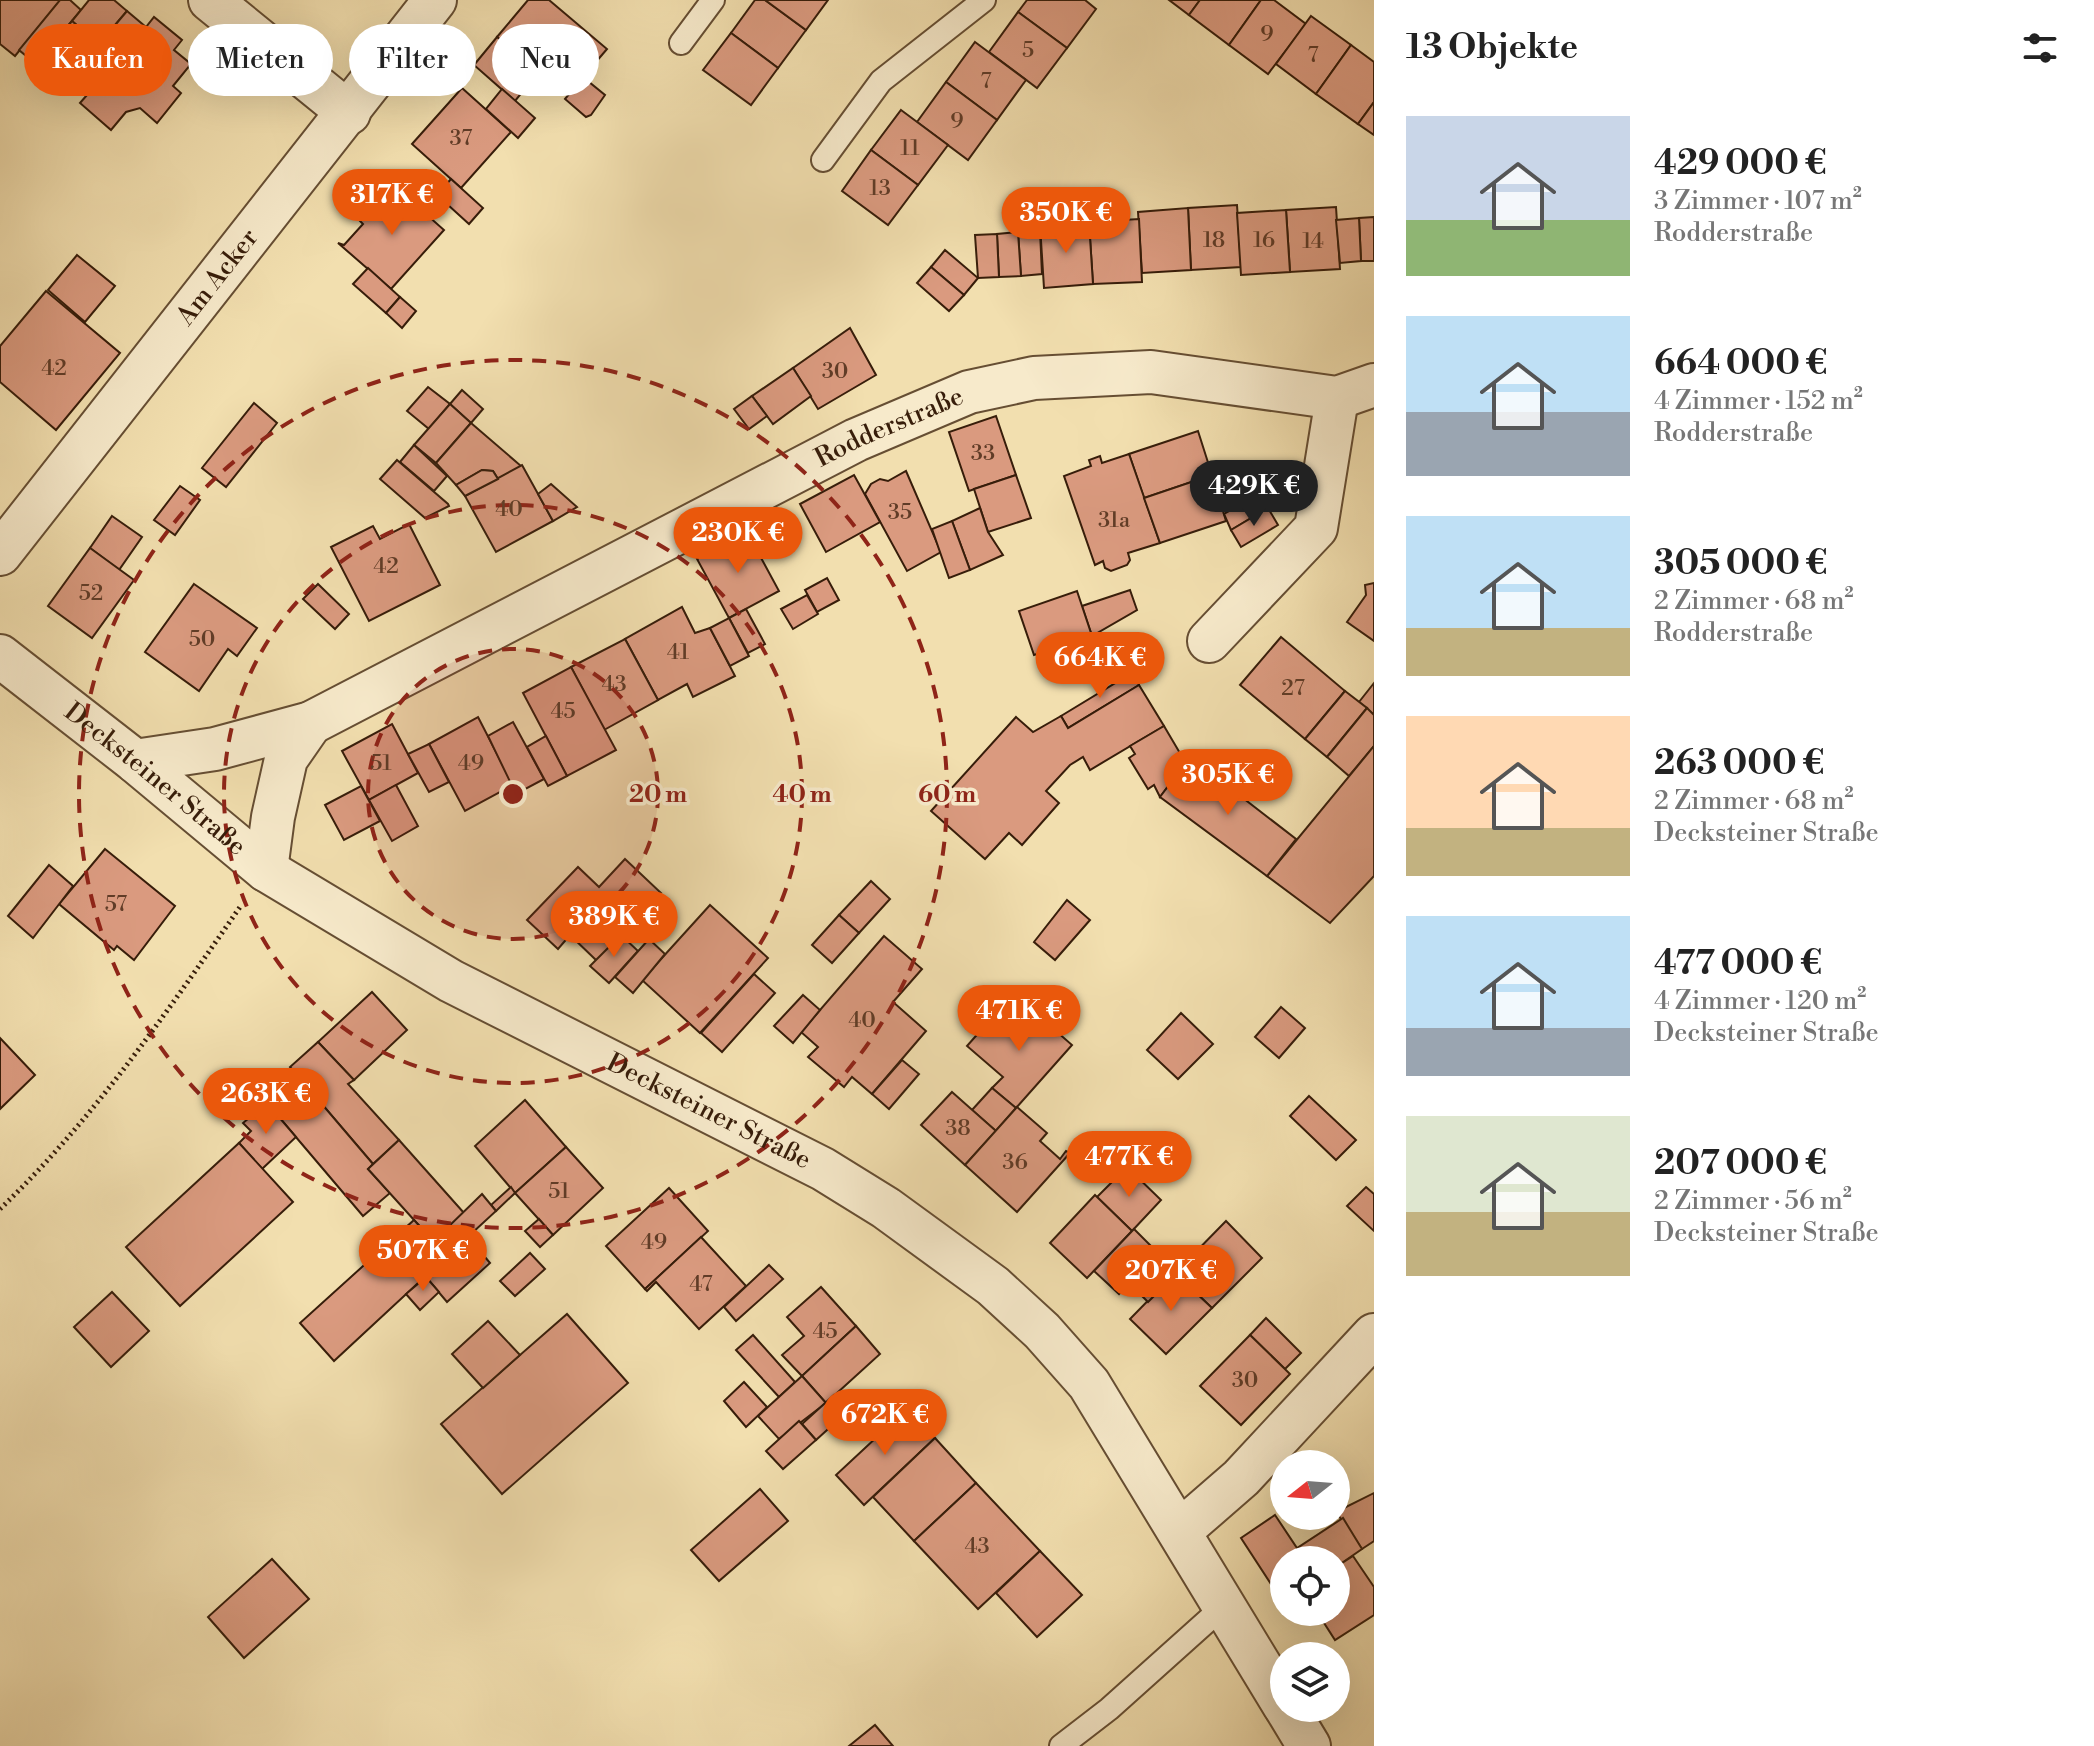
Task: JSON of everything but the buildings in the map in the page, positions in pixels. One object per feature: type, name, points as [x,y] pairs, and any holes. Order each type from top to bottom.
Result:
[{"type":"street","points":[[210,0],[349,113]]},
{"type":"street","name":"Am Acker","points":[[0,554],[435,0]]},
{"type":"street","name":"Rodderstraße","points":[[135,761],[215,749],[311,723],[856,440],[969,392],[1034,378],[1151,372],[1356,391],[1316,528],[1209,641]]},
{"type":"street","name":"Decksteiner Straße","points":[[0,656],[135,761],[266,870],[451,981],[823,1169],[942,1247],[1042,1331],[1089,1384],[1270,1681]]},
{"type":"street","name":"Rodderstraße","points":[[266,870],[286,759],[311,723]]},
{"type":"street","points":[[1180,1531],[1241,1478],[1374,1335]]},
{"type":"street","name":"Decksteiner Straße","points":[[1295,1722],[1309,1746]]},
{"type":"lane","points":[[681,43],[713,0]]},
{"type":"lane","points":[[823,160],[881,81],[984,0]]},
{"type":"lane","points":[[1061,1746],[1109,1709],[1225,1605]]},
{"type":"path","points":[[0,1209],[30,1180],[149,1038],[266,870]]}]
